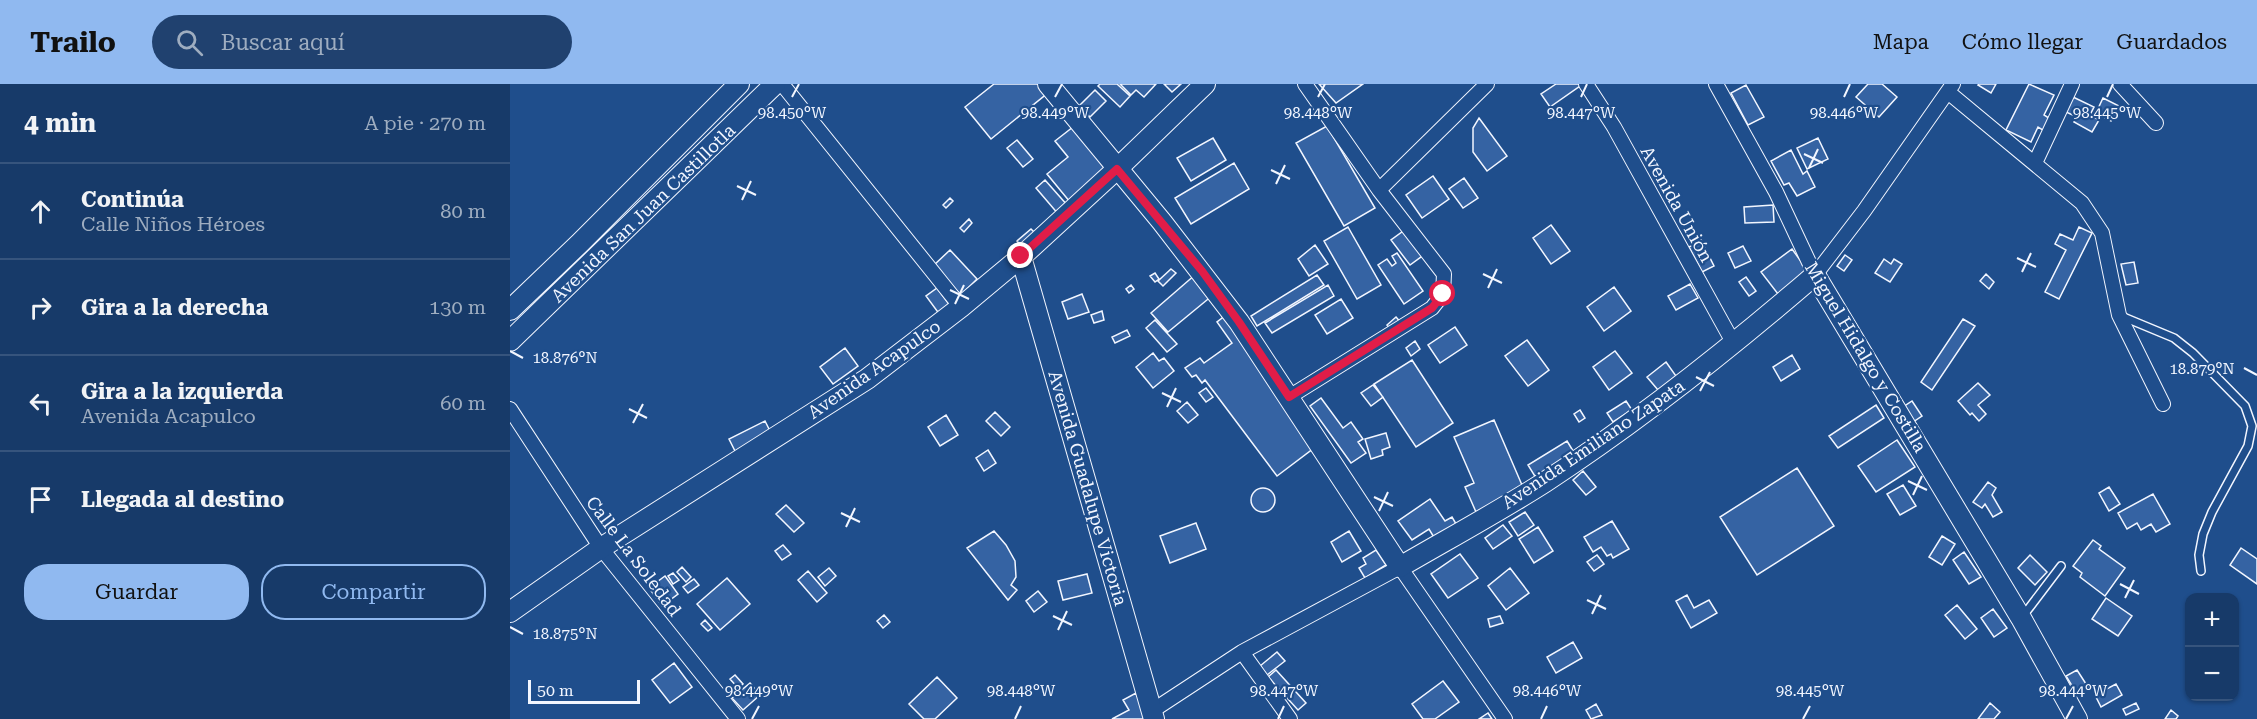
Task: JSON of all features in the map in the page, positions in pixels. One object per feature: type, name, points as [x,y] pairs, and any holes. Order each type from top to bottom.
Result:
[{"type":"street","name":"Avenida San Juan Castillotla","points":[[510,310],[739,84]]},
{"type":"street","name":"Avenida San Juan Castillotla","points":[[510,341],[775,84]]},
{"type":"street","points":[[782,84],[961,307]]},
{"type":"street","points":[[1048,84],[1202,271],[1239,322],[1400,567],[1505,719]]},
{"type":"street","name":"Avenida Acapulco","points":[[510,612],[601,548],[867,379],[961,307],[1021,256],[1117,169],[1205,84]]},
{"type":"street","points":[[1289,397],[1432,308],[1443,294],[1444,274],[1379,190],[1305,84]]},
{"type":"street","points":[[1379,190],[1487,84]]},
{"type":"street","name":"Avenida Unión","points":[[1586,84],[1614,128],[1734,344]]},
{"type":"street","name":"Miguel Hidalgo y Costilla","points":[[1716,84],[1776,192],[1815,275],[2021,618],[2077,719]]},
{"type":"street","points":[[2035,163],[2072,84]]},
{"type":"street","points":[[2120,84],[2156,123]]},
{"type":"street","points":[[1951,88],[2082,203],[2102,233],[2119,315],[2163,404]]},
{"type":"street","name":"Avenida Emiliano Zapata","points":[[1153,715],[1242,652],[1400,567],[1545,482],[1632,422],[1734,344],[1815,275],[1864,211],[1951,88]]},
{"type":"street","name":"Avenida Guadalupe Victoria","points":[[1021,256],[1153,715]]},
{"type":"street","name":"Calle La Soledad","points":[[510,409],[601,548],[738,719]]},
{"type":"street","points":[[1242,652],[1290,719]]},
{"type":"lane","points":[[2119,315],[2174,338],[2193,353],[2245,406],[2252,426],[2248,446],[2212,512],[2203,534],[2199,555],[2201,571]]},
{"type":"lane","points":[[2021,618],[2061,566]]},
{"type":"building","points":[[994,84],[1043,84],[1049,92],[991,139],[965,107]]},
{"type":"building","points":[[1117,84],[1130,96],[1120,107],[1098,86]]},
{"type":"building","points":[[1120,84],[1156,84],[1144,97],[1136,90],[1131,95]]},
{"type":"building","points":[[1164,84],[1181,84],[1172,92]]},
{"type":"building","points":[[1319,84],[1363,84],[1336,103]]},
{"type":"building","points":[[1556,84],[1583,84],[1550,107],[1541,94]]},
{"type":"building","points":[[1868,84],[1882,84],[1897,97],[1879,117],[1856,97]]},
{"type":"building","points":[[1979,84],[1996,84],[1991,93]]},
{"type":"building","points":[[2029,84],[2054,95],[2044,115],[2052,120],[2046,132],[2038,127],[2031,142],[2006,130]]},
{"type":"building","points":[[1746,85],[1764,117],[1748,125],[1731,93]]},
{"type":"building","points":[[1095,90],[1106,101],[1090,117],[1079,106]]},
{"type":"building","points":[[2073,97],[2094,107],[2090,115],[2099,120],[2092,132],[2074,122],[2077,117],[2066,112]]},
{"type":"building","points":[[2103,98],[2119,106],[2111,121],[2096,113]]},
{"type":"building","points":[[1479,118],[1507,156],[1487,171],[1473,152],[1473,128]]},
{"type":"building","points":[[1327,126],[1375,208],[1344,226],[1296,143]]},
{"type":"building","points":[[1073,127],[1109,171],[1070,202],[1047,174],[1068,157],[1055,141]]},
{"type":"building","points":[[1213,138],[1226,160],[1191,181],[1177,158]]},
{"type":"building","points":[[1818,138],[1828,159],[1807,169],[1797,148]]},
{"type":"building","points":[[1017,140],[1033,159],[1023,167],[1007,148]]},
{"type":"building","points":[[1791,150],[1803,174],[1807,171],[1815,187],[1797,196],[1789,183],[1784,185],[1771,161]]},
{"type":"building","points":[[1234,163],[1249,189],[1191,224],[1175,198]]},
{"type":"building","points":[[1433,176],[1449,199],[1422,218],[1406,195]]},
{"type":"building","points":[[1464,178],[1478,198],[1463,208],[1449,189]]},
{"type":"building","points":[[1045,180],[1068,206],[1059,215],[1036,188]]},
{"type":"building","points":[[950,198],[953,201],[946,208],[943,205]]},
{"type":"building","points":[[1773,205],[1774,222],[1745,223],[1744,207]]},
{"type":"building","points":[[969,219],[972,223],[964,232],[960,228]]},
{"type":"building","points":[[1551,225],[1570,251],[1551,264],[1533,238]]},
{"type":"building","points":[[1348,227],[1381,285],[1357,299],[1324,241]]},
{"type":"building","points":[[2079,227],[2092,233],[2059,299],[2045,292],[2066,250],[2055,244],[2060,234],[2073,240]]},
{"type":"building","points":[[1031,229],[1038,236],[1024,249],[1017,241]]},
{"type":"building","points":[[1406,229],[1425,254],[1410,265],[1391,240]]},
{"type":"building","points":[[1701,240],[1714,266],[1702,272],[1689,247]]},
{"type":"building","points":[[1315,245],[1328,264],[1309,276],[1298,259]]},
{"type":"building","points":[[1743,246],[1751,261],[1735,268],[1728,253]]},
{"type":"building","points":[[1792,249],[1808,271],[1778,294],[1761,272]]},
{"type":"building","points":[[950,250],[977,279],[961,295],[933,266]]},
{"type":"building","points":[[1397,253],[1423,291],[1404,304],[1378,265],[1387,259],[1392,266],[1396,263],[1392,256]]},
{"type":"building","points":[[1845,255],[1852,260],[1844,271],[1837,266]]},
{"type":"building","points":[[1884,259],[1891,264],[1894,259],[1902,264],[1890,282],[1875,273]]},
{"type":"building","points":[[2134,262],[2138,283],[2126,285],[2121,264]]},
{"type":"building","points":[[1171,269],[1176,273],[1163,286],[1158,281]]},
{"type":"building","points":[[1155,273],[1159,279],[1155,282],[1150,276]]},
{"type":"building","points":[[1196,274],[1213,295],[1168,332],[1151,313]]},
{"type":"building","points":[[1986,274],[1994,282],[1989,289],[1980,281]]},
{"type":"building","points":[[1317,275],[1324,285],[1257,326],[1251,316]]},
{"type":"building","points":[[1746,277],[1756,291],[1749,296],[1739,282]]},
{"type":"building","points":[[1690,284],[1698,298],[1676,310],[1668,296]]},
{"type":"building","points":[[1131,285],[1134,289],[1129,293],[1126,289]]},
{"type":"building","points":[[1328,285],[1334,296],[1272,333],[1265,323]]},
{"type":"building","points":[[1614,287],[1631,311],[1604,331],[1587,307]]},
{"type":"building","points":[[937,288],[951,307],[940,315],[926,296]]},
{"type":"building","points":[[1082,294],[1089,312],[1068,319],[1062,302]]},
{"type":"building","points":[[1341,299],[1353,318],[1327,334],[1315,315]]},
{"type":"building","points":[[1102,311],[1104,320],[1094,323],[1091,315]]},
{"type":"building","points":[[1226,315],[1314,448],[1277,476],[1205,380],[1202,383],[1196,375],[1192,377],[1185,368],[1200,358],[1204,363],[1232,343],[1217,322]]},
{"type":"building","points":[[1396,317],[1402,324],[1393,332],[1387,325]]},
{"type":"building","points":[[1963,319],[1975,326],[1932,390],[1921,382]]},
{"type":"building","points":[[1155,320],[1177,344],[1167,352],[1146,328]]},
{"type":"building","points":[[1455,327],[1467,345],[1440,363],[1428,345]]},
{"type":"building","points":[[1127,330],[1130,336],[1115,343],[1112,337]]},
{"type":"building","points":[[1527,340],[1549,370],[1528,386],[1505,356]]},
{"type":"building","points":[[1415,341],[1420,349],[1411,356],[1406,348]]},
{"type":"building","points":[[845,348],[858,366],[833,384],[820,367]]},
{"type":"building","points":[[1615,351],[1632,373],[1609,390],[1593,367]]},
{"type":"building","points":[[1153,353],[1159,361],[1164,358],[1174,371],[1153,388],[1136,367]]},
{"type":"building","points":[[1792,355],[1800,369],[1781,381],[1773,367]]},
{"type":"building","points":[[1412,360],[1453,423],[1416,447],[1374,384]]},
{"type":"building","points":[[1666,362],[1676,376],[1658,390],[1647,377]]},
{"type":"building","points":[[1978,383],[1990,395],[1978,405],[1986,414],[1979,421],[1972,413],[1970,415],[1958,401]]},
{"type":"building","points":[[1373,385],[1383,397],[1371,406],[1361,393]]},
{"type":"building","points":[[1206,388],[1213,397],[1206,402],[1199,393]]},
{"type":"building","points":[[1321,398],[1343,428],[1351,422],[1363,439],[1358,442],[1366,453],[1351,463],[1310,406]]},
{"type":"building","points":[[1626,401],[1632,410],[1613,422],[1607,413]]},
{"type":"building","points":[[1912,401],[1922,416],[1913,422],[1903,407]]},
{"type":"building","points":[[1187,402],[1198,415],[1188,423],[1177,411]]},
{"type":"building","points":[[1876,405],[1884,418],[1838,448],[1829,436]]},
{"type":"building","points":[[1580,410],[1585,418],[1579,422],[1574,414]]},
{"type":"building","points":[[995,412],[1010,427],[1001,436],[986,421]]},
{"type":"building","points":[[946,415],[958,435],[940,446],[928,427]]},
{"type":"building","points":[[1494,420],[1525,492],[1476,512],[1465,487],[1474,483],[1454,437]]},
{"type":"building","points":[[765,421],[772,435],[736,453],[729,439]]},
{"type":"building","points":[[1386,433],[1390,447],[1382,450],[1383,455],[1371,459],[1365,439]]},
{"type":"building","points":[[1897,440],[1915,467],[1876,492],[1858,466]]},
{"type":"building","points":[[1567,441],[1575,454],[1536,478],[1528,465]]},
{"type":"building","points":[[988,450],[996,463],[984,471],[976,458]]},
{"type":"building","points":[[1797,468],[1834,526],[1757,575],[1720,517]]},
{"type":"building","points":[[1583,471],[1596,487],[1586,495],[1573,480]]},
{"type":"building","points":[[1988,482],[1996,488],[1992,495],[2002,512],[1993,517],[1985,504],[1982,508],[1973,502]]},
{"type":"building","points":[[1903,485],[1916,506],[1900,515],[1887,494]]},
{"type":"building","points":[[2109,487],[2120,504],[2109,511],[2099,493]]},
{"type":"building","points":[[1263,488],[1272,491],[1275,500],[1272,509],[1263,512],[1254,509],[1251,500],[1254,491]]},
{"type":"building","points":[[2153,494],[2170,524],[2156,532],[2151,524],[2141,530],[2137,523],[2127,529],[2118,513]]},
{"type":"building","points":[[1430,499],[1445,521],[1452,517],[1459,529],[1435,539],[1429,529],[1412,540],[1398,521]]},
{"type":"building","points":[[786,505],[804,523],[794,532],[776,514]]},
{"type":"building","points":[[1525,512],[1534,525],[1518,536],[1509,522]]},
{"type":"building","points":[[1612,521],[1629,549],[1613,558],[1611,554],[1607,556],[1601,547],[1593,552],[1584,537]]},
{"type":"building","points":[[1196,523],[1206,549],[1170,563],[1160,536]]},
{"type":"building","points":[[1503,525],[1512,536],[1493,549],[1485,538]]},
{"type":"building","points":[[1538,527],[1553,551],[1534,563],[1519,539]]},
{"type":"building","points":[[994,531],[1006,545],[1015,561],[1016,577],[1011,585],[1017,590],[1008,600],[967,548]]},
{"type":"building","points":[[1349,531],[1361,551],[1342,562],[1331,542]]},
{"type":"building","points":[[1942,536],[1955,544],[1942,565],[1929,557]]},
{"type":"building","points":[[2093,540],[2101,546],[2099,549],[2125,568],[2105,596],[2080,577],[2082,573],[2073,566]]},
{"type":"building","points":[[783,545],[791,554],[782,560],[775,551]]},
{"type":"building","points":[[2241,548],[2257,559],[2257,584],[2230,565]]},
{"type":"building","points":[[1376,550],[1386,565],[1365,578],[1359,568],[1366,564],[1363,558]]},
{"type":"building","points":[[1964,552],[1981,577],[1969,584],[1953,560]]},
{"type":"building","points":[[1460,554],[1478,578],[1448,598],[1431,574]]},
{"type":"building","points":[[1597,555],[1604,564],[1594,571],[1587,562]]},
{"type":"building","points":[[2030,555],[2047,572],[2035,585],[2018,568]]},
{"type":"building","points":[[682,567],[691,577],[686,582],[677,572]]},
{"type":"building","points":[[829,568],[836,576],[825,586],[818,577]]},
{"type":"building","points":[[1510,568],[1529,593],[1506,610],[1488,586]]},
{"type":"building","points":[[808,571],[827,593],[817,602],[798,580]]},
{"type":"building","points":[[673,573],[679,580],[673,584],[668,576]]},
{"type":"building","points":[[1087,574],[1092,593],[1063,600],[1058,581]]},
{"type":"building","points":[[665,576],[678,594],[662,606],[649,588]]},
{"type":"building","points":[[727,578],[750,604],[720,630],[697,604]]},
{"type":"building","points":[[694,579],[699,585],[688,593],[683,587]]},
{"type":"building","points":[[1038,591],[1047,602],[1034,612],[1026,601]]},
{"type":"building","points":[[1687,595],[1694,608],[1709,600],[1717,613],[1691,628],[1676,601]]},
{"type":"building","points":[[2106,598],[2132,616],[2118,636],[2092,619]]},
{"type":"building","points":[[1957,605],[1977,629],[1965,639],[1945,615]]},
{"type":"building","points":[[1993,609],[2007,628],[1994,637],[1981,618]]},
{"type":"building","points":[[884,615],[890,622],[883,628],[877,621]]},
{"type":"building","points":[[1500,616],[1503,623],[1490,627],[1488,619]]},
{"type":"building","points":[[705,620],[712,628],[708,631],[701,624]]},
{"type":"building","points":[[1573,642],[1582,658],[1556,673],[1547,657]]},
{"type":"building","points":[[1277,652],[1285,661],[1267,675],[1260,666]]},
{"type":"building","points":[[674,663],[692,687],[670,703],[652,680]]},
{"type":"building","points":[[1276,670],[1306,703],[1298,710],[1268,677]]},
{"type":"building","points":[[2077,670],[2088,687],[2077,694],[2066,676]]},
{"type":"building","points":[[735,675],[743,684],[738,688],[730,679]]},
{"type":"building","points":[[937,677],[957,698],[935,719],[924,719],[909,704]]},
{"type":"building","points":[[1443,681],[1459,702],[1435,719],[1423,719],[1412,704]]},
{"type":"building","points":[[750,683],[760,695],[743,710],[732,698]]},
{"type":"building","points":[[2116,684],[2122,695],[2101,707],[2095,695]]},
{"type":"building","points":[[1136,693],[1151,719],[1112,719],[1129,710],[1123,700]]},
{"type":"building","points":[[1990,703],[2000,712],[1994,719],[1978,719]]},
{"type":"building","points":[[2136,703],[2139,709],[2126,715],[2123,709]]},
{"type":"building","points":[[1596,704],[1602,715],[1591,719],[1586,710]]},
{"type":"building","points":[[2171,710],[2178,716],[2176,719],[2165,719]]},
{"type":"building","points":[[1488,713],[1492,719],[1479,719]]},
{"type":"route","points":[[1021,256],[1117,169],[1202,271],[1289,397],[1432,308],[1443,294]]}]
